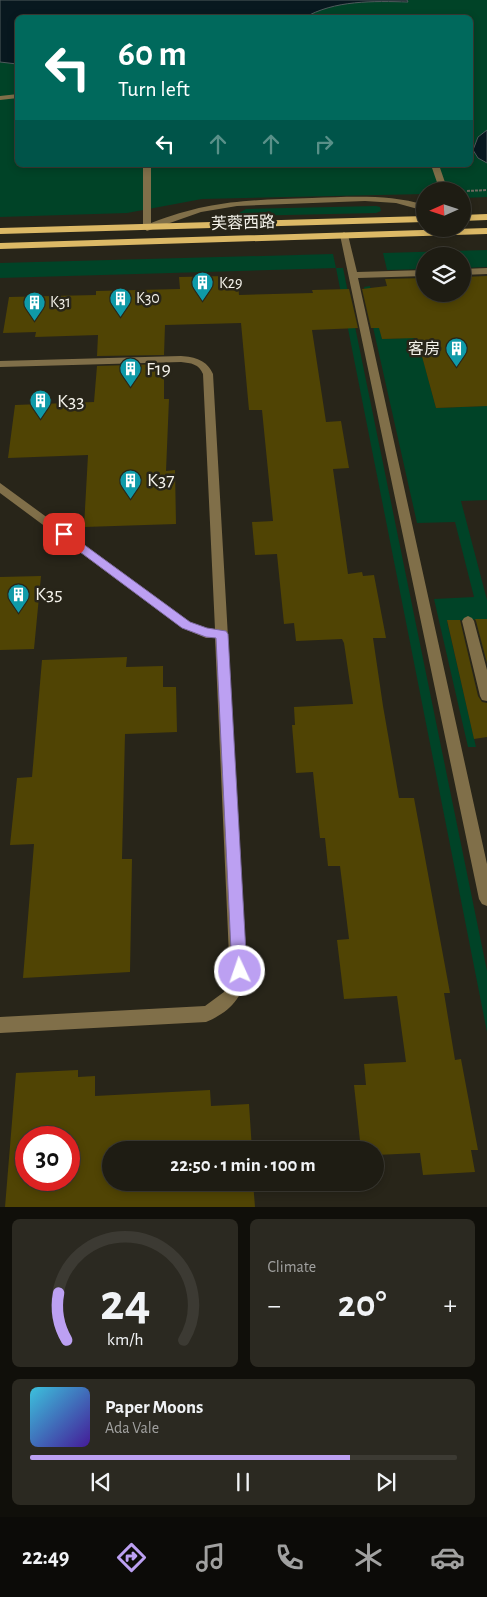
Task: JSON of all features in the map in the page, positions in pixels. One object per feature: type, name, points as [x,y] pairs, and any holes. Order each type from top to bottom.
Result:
[{"type":"main road","points":[[471,218],[487,217]]},
{"type":"main road","name":"芙蓉西路","points":[[0,231],[416,219]]},
{"type":"main road","name":"芙蓉西路","points":[[0,246],[487,231]]},
{"type":"street","points":[[0,98],[15,96]]},
{"type":"street","points":[[147,167],[146,228],[188,212],[217,206],[258,202],[375,199],[397,201],[416,206]]},
{"type":"street","points":[[436,167],[441,182]]},
{"type":"street","points":[[344,235],[487,897]]},
{"type":"street","points":[[471,272],[487,271]]},
{"type":"street","points":[[353,275],[416,273]]},
{"type":"street","points":[[0,364],[182,359],[192,360],[206,368],[208,374],[240,971],[234,994],[222,1006],[206,1014],[0,1025]]},
{"type":"street","points":[[0,487],[186,625],[206,633],[222,634]]},
{"type":"street","points":[[468,621],[487,696]]},
{"type":"street","points":[[487,862],[485,870],[487,897]]},
{"type":"green space","points":[[0,0],[487,0],[487,197],[471,198],[471,182],[416,182],[416,194],[202,199],[127,213],[0,217]]},
{"type":"green space","points":[[380,207],[381,211],[376,213],[247,216],[239,213],[246,209]]},
{"type":"green space","points":[[471,250],[487,250],[487,267],[471,268]]},
{"type":"green space","points":[[416,252],[416,269],[387,270],[383,253]]},
{"type":"green space","points":[[333,254],[336,268],[0,278],[0,263]]},
{"type":"green space","points":[[336,268],[343,268],[487,971],[487,1032]]},
{"type":"green space","points":[[370,286],[382,339],[406,338],[415,329],[436,408],[487,406],[487,500],[461,501],[487,600],[487,619],[447,621],[476,747],[468,747],[434,599],[474,597],[455,522],[417,523],[364,287]]},
{"type":"shaded area","points":[[0,0],[407,0],[408,2],[354,3],[328,8],[310,15],[15,15],[15,64],[0,62]]},
{"type":"shaded area","points":[[487,130],[487,163],[478,158],[473,150],[478,137]]},
{"type":"building","points":[[227,276],[228,285],[238,285],[239,295],[313,293],[312,290],[349,289],[358,328],[312,330],[326,422],[341,421],[349,468],[333,469],[348,574],[362,572],[363,576],[374,575],[386,638],[373,638],[383,706],[399,798],[414,798],[450,993],[444,993],[455,1060],[461,1059],[478,1150],[471,1150],[475,1172],[423,1175],[420,1153],[384,1155],[384,1141],[360,1141],[354,1085],[366,1085],[364,1064],[406,1062],[397,996],[344,999],[337,940],[349,939],[340,866],[328,866],[325,838],[320,838],[313,772],[296,773],[292,725],[295,725],[294,707],[353,704],[344,643],[342,639],[296,641],[294,623],[284,624],[277,554],[255,555],[252,522],[273,521],[262,410],[249,410],[241,323],[165,325],[164,355],[97,356],[98,335],[35,337],[36,332],[3,333],[9,297],[96,295],[96,291],[180,289],[179,277]]},
{"type":"building","name":"客房","points":[[487,276],[487,406],[436,408],[417,338],[382,339],[379,328],[371,328],[362,289],[387,286],[385,279],[416,278],[416,302],[471,302],[471,277]]},
{"type":"building","points":[[164,364],[164,399],[169,399],[166,471],[175,470],[176,524],[84,527],[88,455],[8,458],[15,405],[94,402],[97,366]]},
{"type":"building","name":"K35","points":[[41,576],[34,649],[0,650],[0,577]]},
{"type":"building","points":[[475,619],[487,619],[487,663],[476,621]]},
{"type":"building","points":[[447,620],[460,620],[478,696],[482,702],[487,703],[487,737],[474,739]]},
{"type":"building","points":[[127,657],[126,667],[163,666],[163,687],[176,687],[177,732],[125,734],[122,859],[132,859],[130,972],[23,978],[34,844],[10,845],[17,778],[32,777],[42,660]]},
{"type":"building","points":[[78,1070],[78,1077],[95,1076],[95,1096],[210,1090],[211,1106],[249,1104],[251,1141],[102,1141],[102,1191],[254,1191],[255,1207],[5,1207],[16,1073]]},
{"type":"place","name":"K29","points":[[203,302]]},
{"type":"place","name":"K30","points":[[120,317]]},
{"type":"place","name":"K31","points":[[34,321]]},
{"type":"place","name":"客房","points":[[456,368]]},
{"type":"place","name":"F19","points":[[130,388]]},
{"type":"place","name":"K33","points":[[41,420]]},
{"type":"place","name":"K37","points":[[131,499]]},
{"type":"place","name":"K35","points":[[19,613]]},
{"type":"route","points":[[64,534],[186,625],[206,633],[222,634],[240,971]]}]
